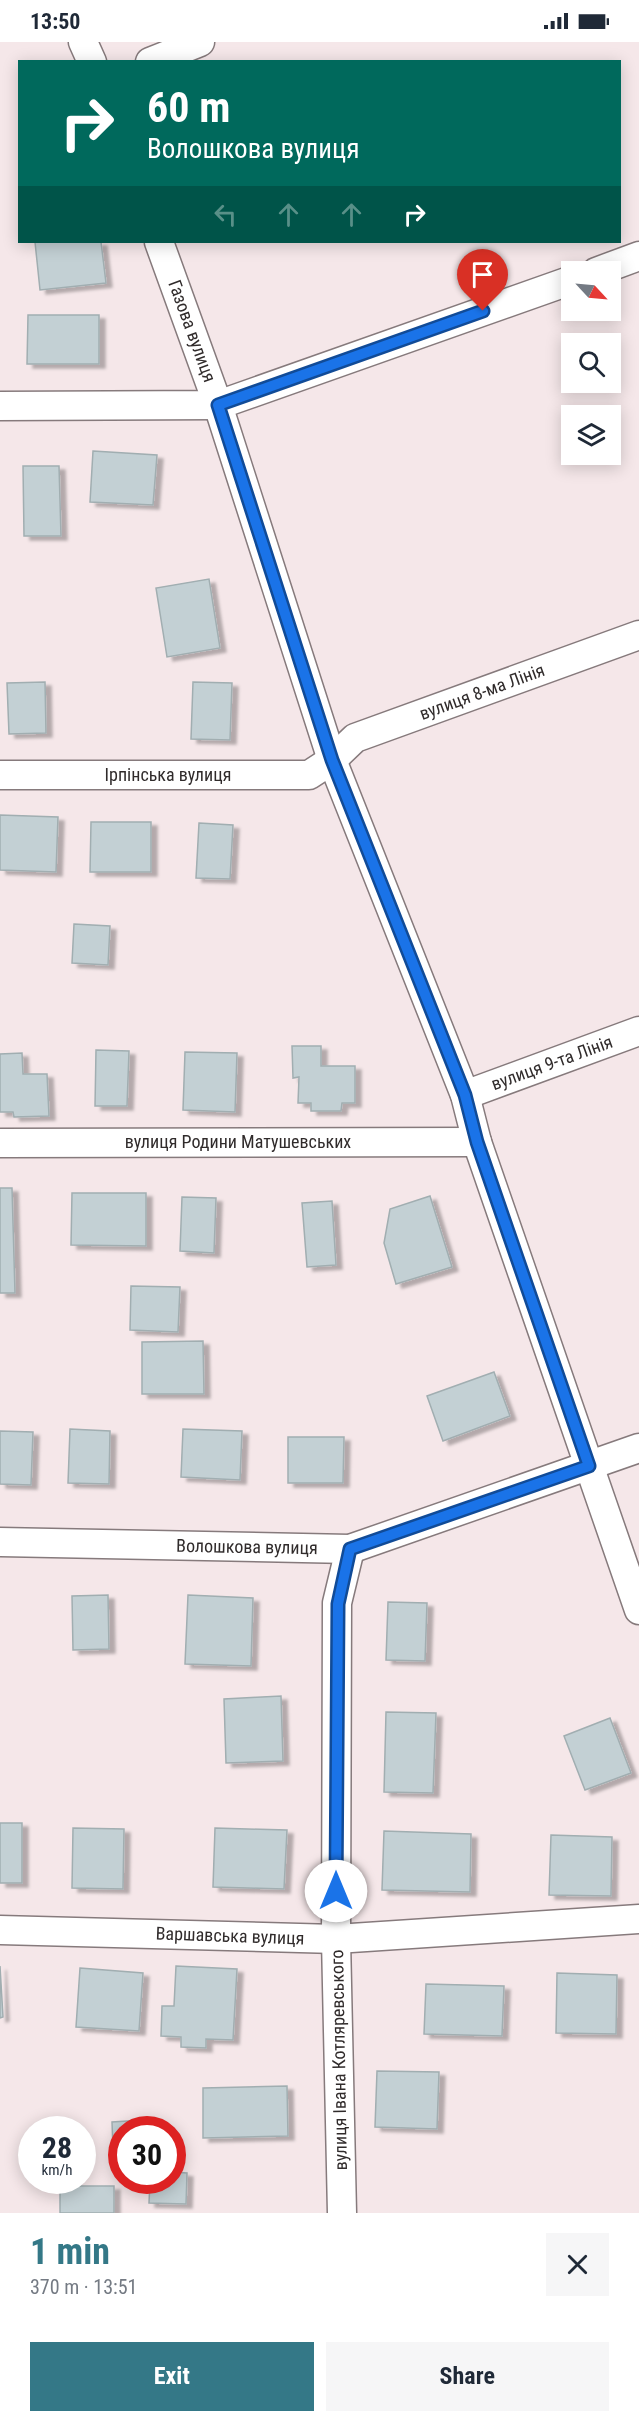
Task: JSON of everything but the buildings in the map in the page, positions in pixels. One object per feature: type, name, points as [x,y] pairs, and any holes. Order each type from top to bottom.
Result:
[{"type":"street","points":[[83,42],[91,60]]},
{"type":"street","points":[[155,60],[200,42]]},
{"type":"street","name":"Газова вулиця","points":[[159,243],[218,405],[332,760],[465,1095],[477,1142],[639,1610]]},
{"type":"street","points":[[621,263],[639,256]]},
{"type":"street","points":[[0,406],[218,405],[561,284]]},
{"type":"street","name":"вулиця 8-ма Лінія","points":[[332,760],[355,738],[639,635]]},
{"type":"street","name":"Ірпінська вулиця","points":[[0,775],[309,775],[332,760]]},
{"type":"street","name":"вулиця 9-та Лінія","points":[[465,1095],[639,1031]]},
{"type":"street","name":"вулиця Родини Матушевських","points":[[0,1143],[477,1142]]},
{"type":"street","name":"Волошкова вулиця","points":[[0,1542],[350,1549],[639,1448]]},
{"type":"street","name":"вулиця Івана Котляревського","points":[[342,2213],[336,1939],[338,1604],[350,1549]]},
{"type":"street","name":"Варшавська вулиця","points":[[0,1930],[336,1939],[639,1919]]},
{"type":"route","points":[[336,1891],[338,1604],[350,1549],[589,1466],[477,1142],[465,1095],[332,760],[218,405],[483,311]]}]
